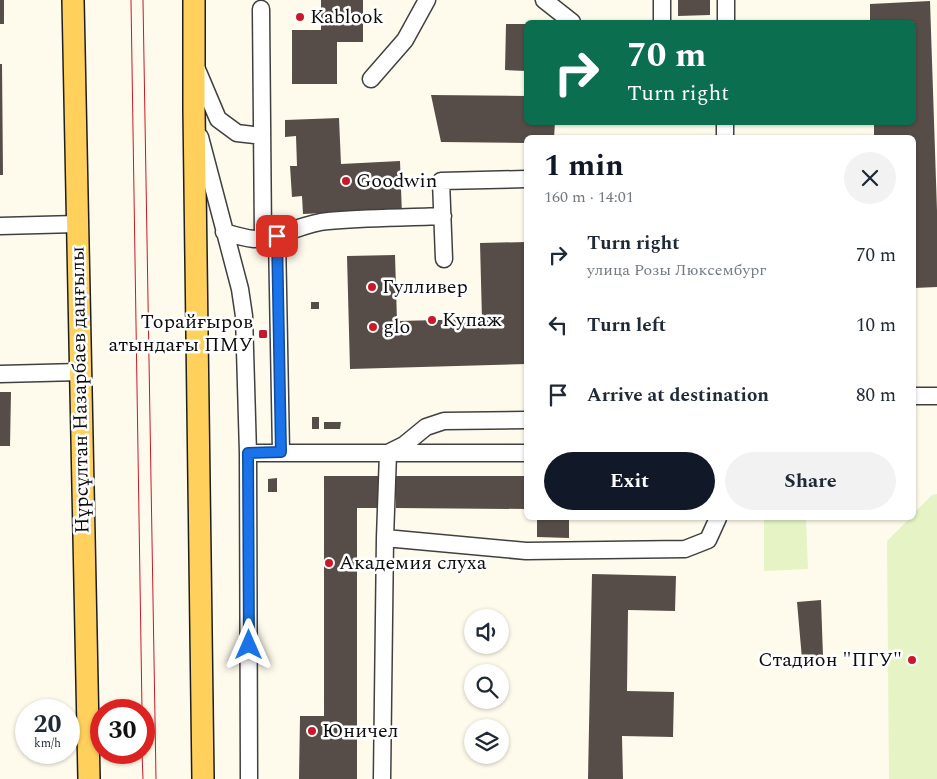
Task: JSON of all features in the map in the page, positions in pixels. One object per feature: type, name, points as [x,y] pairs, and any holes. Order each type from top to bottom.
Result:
[{"type":"main road","name":"Нұрсұлтан Назарбаев даңғылы","points":[[72,0],[89,779]]},
{"type":"main road","points":[[194,0],[203,779]]},
{"type":"street","points":[[371,79],[405,40],[427,0]]},
{"type":"street","points":[[544,0],[569,20]]},
{"type":"street","points":[[662,0],[662,20]]},
{"type":"street","points":[[726,0],[726,20]]},
{"type":"street","points":[[261,10],[262,136],[270,237],[281,452]]},
{"type":"street","points":[[194,63],[218,119],[237,133],[262,136]]},
{"type":"street","points":[[194,110],[240,289],[244,316],[248,453],[249,779]]},
{"type":"street","points":[[444,259],[441,181],[524,178]]},
{"type":"street","points":[[224,232],[244,237],[270,237],[298,226],[330,220],[442,216]]},
{"type":"street","points":[[0,226],[77,224]]},
{"type":"street","points":[[0,374],[80,372]]},
{"type":"street","points":[[916,396],[937,396]]},
{"type":"street","points":[[388,453],[404,445],[426,427],[444,421],[524,420]]},
{"type":"street","points":[[248,453],[524,453]]},
{"type":"street","points":[[382,779],[388,453]]},
{"type":"street","points":[[385,538],[526,551],[685,549],[708,540],[717,520]]},
{"type":"green space","name":"Стадион \"ПГУ\"","points":[[937,494],[937,779],[889,779],[887,541],[908,520],[916,520],[916,511],[932,495]]},
{"type":"green space","points":[[764,520],[806,520],[808,569],[764,571]]},
{"type":"building","points":[[0,0],[4,0],[4,24],[0,24]]},
{"type":"building","points":[[321,0],[363,0],[363,42],[337,42],[337,84],[292,84],[292,30],[321,30]]},
{"type":"building","points":[[678,0],[710,0],[710,15],[678,16]]},
{"type":"building","points":[[930,1],[937,211],[937,287],[916,288],[916,135],[874,135],[874,125],[916,125],[916,20],[870,20],[870,4]]},
{"type":"building","points":[[506,24],[524,24],[524,71],[505,70]]},
{"type":"building","points":[[0,64],[2,64],[3,175],[0,175]]},
{"type":"building","points":[[431,95],[524,96],[524,125],[555,125],[554,135],[524,135],[524,143],[441,142]]},
{"type":"building","name":"Goodwin","points":[[339,118],[341,164],[400,161],[402,215],[367,211],[303,214],[302,196],[292,197],[290,166],[297,166],[296,136],[285,137],[285,120]]},
{"type":"building","name":"Гулливер","points":[[524,242],[524,364],[350,369],[347,256],[395,255],[397,321],[482,319],[480,243]]},
{"type":"building","points":[[311,302],[319,302],[319,309],[311,309]]},
{"type":"building","points":[[0,392],[11,392],[10,446],[0,446]]},
{"type":"building","points":[[312,417],[319,417],[319,429],[312,429]]},
{"type":"building","points":[[324,422],[341,422],[340,429],[324,429]]},
{"type":"building","points":[[324,476],[381,476],[381,508],[357,508],[357,779],[299,779],[300,716],[324,716]]},
{"type":"building","points":[[396,476],[524,476],[524,509],[396,508]]},
{"type":"building","points":[[277,478],[277,492],[268,492],[268,479]]},
{"type":"building","points":[[537,520],[569,520],[569,538],[537,537]]},
{"type":"building","points":[[592,574],[676,576],[675,611],[628,610],[627,691],[674,692],[673,737],[622,736],[623,779],[588,779]]},
{"type":"building","points":[[821,600],[823,656],[802,659],[797,602]]},
{"type":"tram line","points":[[131,0],[142,699]]},
{"type":"tram line","points":[[143,0],[156,779]]},
{"type":"tram line","points":[[142,764],[143,779]]},
{"type":"place","name":"Kablook","points":[[300,17]]},
{"type":"place","name":"Goodwin","points":[[346,181]]},
{"type":"place","name":"Гулливер","points":[[372,287]]},
{"type":"place","name":"Купаж","points":[[432,320]]},
{"type":"place","name":"glo","points":[[373,327]]},
{"type":"place","name":"Торайғыров атындағы ПМУ","points":[[263,334]]},
{"type":"place","name":"Академия слуха","points":[[329,563]]},
{"type":"place","name":"Стадион \"ПГУ\"","points":[[912,660]]},
{"type":"place","name":"Юничел","points":[[312,731]]},
{"type":"route","points":[[249,645],[248,453],[281,452],[277,236]]}]
